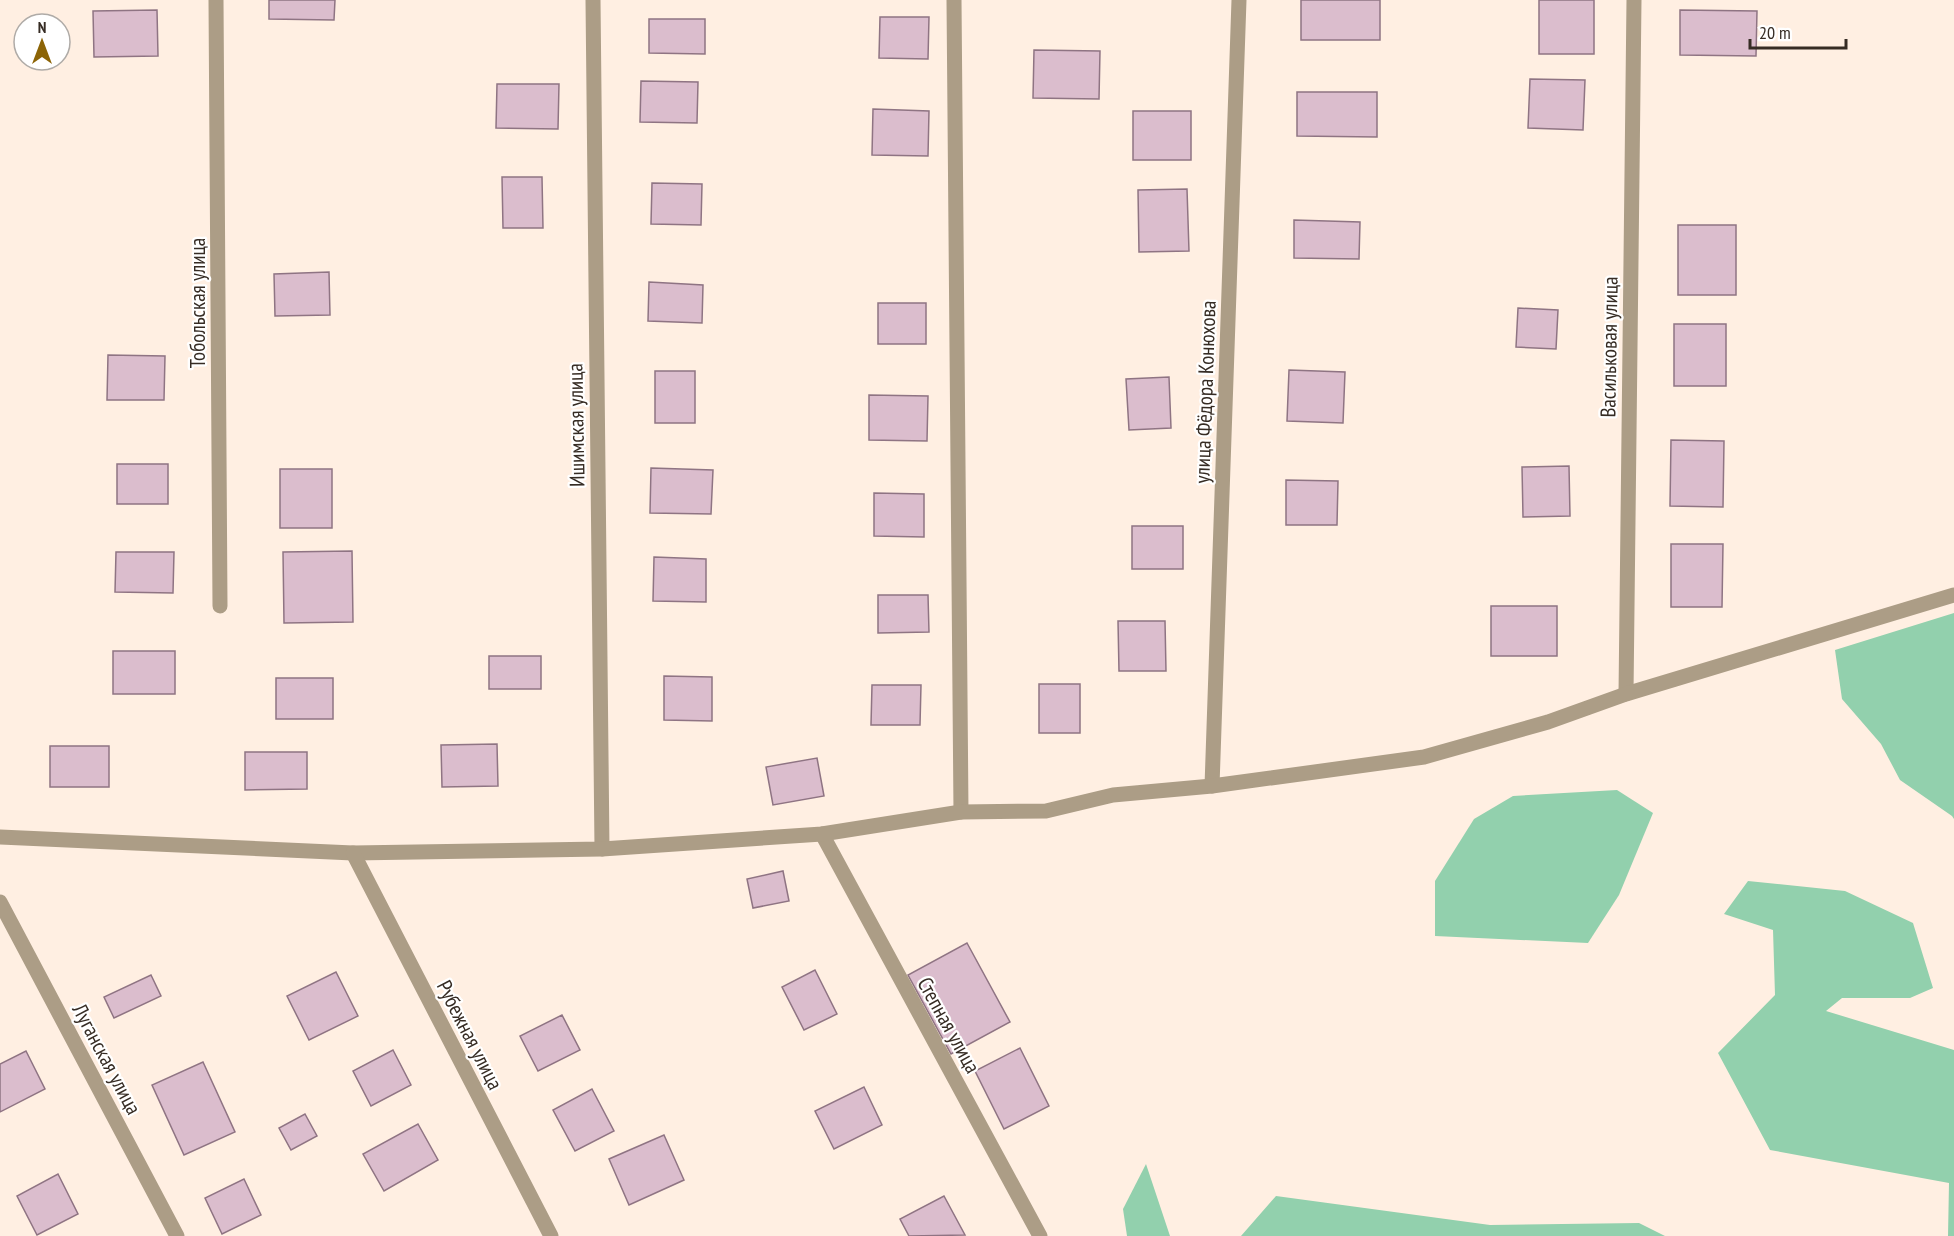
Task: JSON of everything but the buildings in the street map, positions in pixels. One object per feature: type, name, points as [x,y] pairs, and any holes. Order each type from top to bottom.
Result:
[{"type":"street","name":"Тобольская улица","points":[[216,0],[220,606]]},
{"type":"street","name":"Ишимская улица","points":[[593,0],[602,849]]},
{"type":"street","points":[[954,0],[961,812]]},
{"type":"street","name":"улица Фёдора Конюхова","points":[[1212,786],[1239,0]]},
{"type":"street","name":"Васильковая улица","points":[[1626,694],[1634,0]]},
{"type":"street","points":[[0,837],[352,853],[602,849],[822,834],[961,812],[1046,811],[1113,795],[1212,786],[1424,757],[1548,722],[1626,694],[1954,595]]},
{"type":"street","name":"Степная улица","points":[[822,834],[1040,1236]]},
{"type":"street","name":"Рубежная улица","points":[[352,853],[551,1236]]},
{"type":"street","name":"Луганская улица","points":[[0,902],[177,1236]]},
{"type":"green space","points":[[1954,613],[1954,819],[1900,780],[1881,744],[1842,699],[1835,650]]},
{"type":"green space","points":[[1617,790],[1653,813],[1619,895],[1588,943],[1435,936],[1435,881],[1474,819],[1513,796]]},
{"type":"green space","points":[[1748,881],[1845,891],[1913,923],[1933,988],[1910,998],[1842,998],[1826,1011],[1954,1050],[1954,1236],[1948,1236],[1949,1183],[1770,1150],[1718,1053],[1775,995],[1773,930],[1724,914]]},
{"type":"green space","points":[[1146,1164],[1170,1236],[1127,1236],[1123,1209]]},
{"type":"green space","points":[[1276,1196],[1490,1225],[1639,1223],[1665,1236],[1241,1236]]}]
